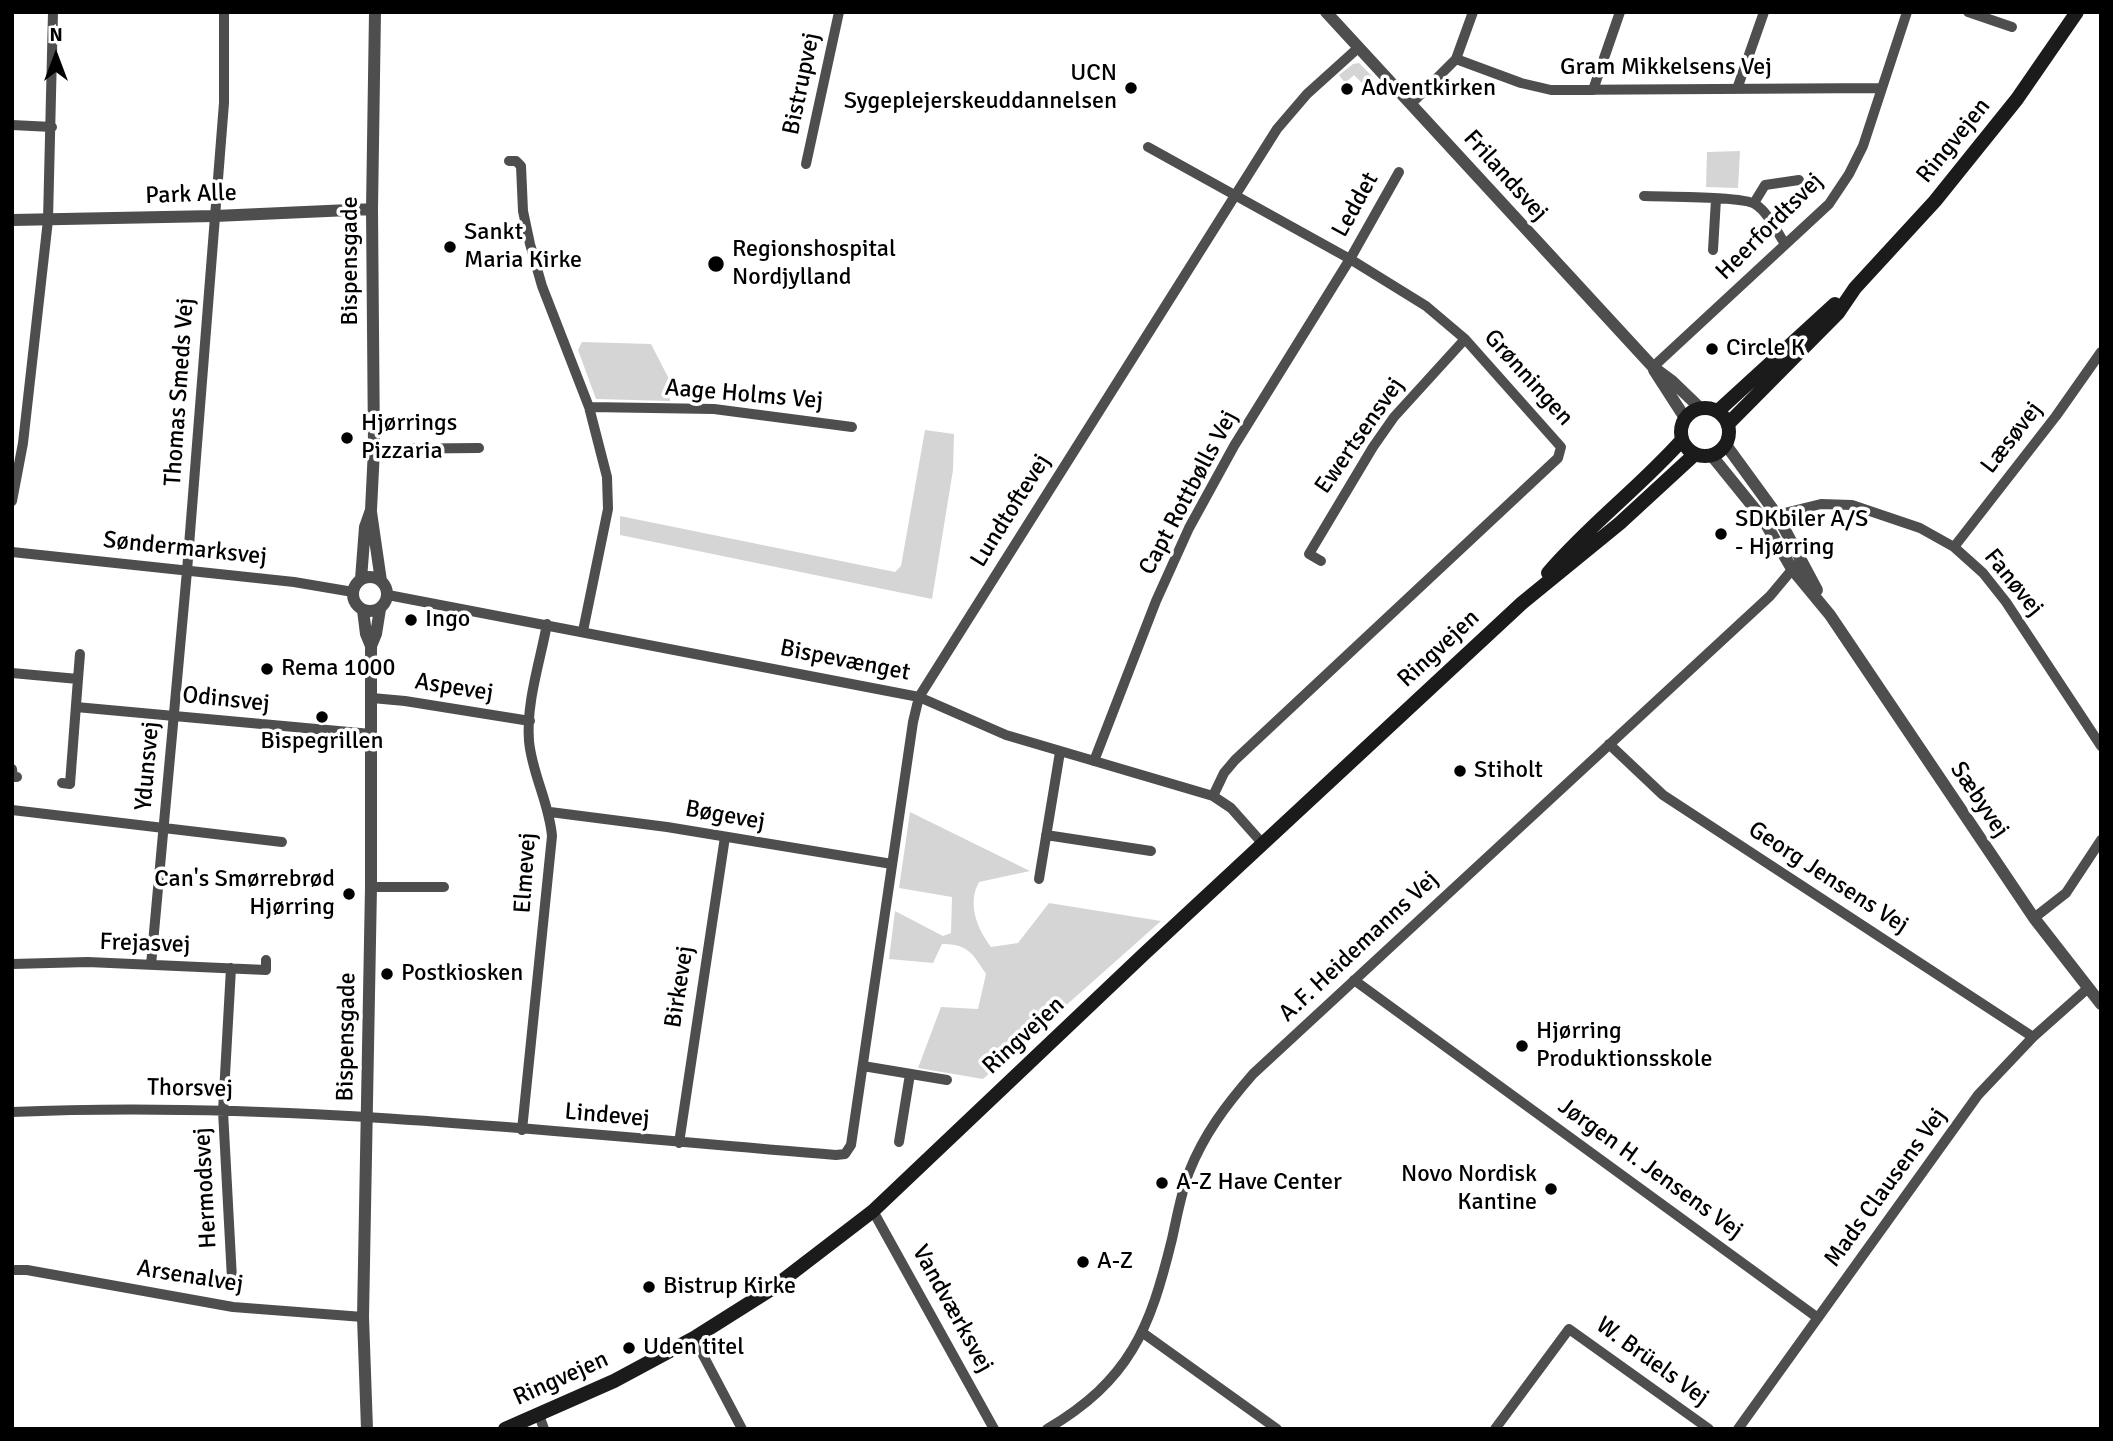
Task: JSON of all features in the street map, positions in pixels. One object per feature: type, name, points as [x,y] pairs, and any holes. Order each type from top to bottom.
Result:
[{"type":"main road","name":"Ringvejen","points":[[1728,424],[1838,313],[1855,288],[1935,201],[2017,99],[2077,12]]},
{"type":"main road","name":"Ringvejen","points":[[1718,411],[1831,306],[1855,288]]},
{"type":"main road","points":[[1700,408],[1718,411],[1728,424],[1729,438],[1726,444],[1712,456],[1695,454],[1682,440],[1685,418],[1700,408]]},
{"type":"main road","name":"Ringvejen","points":[[1522,603],[1570,548],[1682,440]]},
{"type":"main road","name":"Ringvejen","points":[[505,1429],[541,1422],[694,1338],[770,1290],[873,1210],[1522,603],[1619,523],[1695,454]]},
{"type":"street","points":[[12,501],[27,405],[48,220],[53,12]]},
{"type":"street","name":"Thomas Smeds Vej","points":[[187,570],[223,103],[224,12]]},
{"type":"street","name":"Bispensgade","points":[[375,12],[372,209],[374,449],[371,510],[382,580]]},
{"type":"street","name":"Bistrupvej","points":[[806,164],[839,12]]},
{"type":"street","name":"Frilandsvej","points":[[1326,12],[1653,367],[1700,408]]},
{"type":"street","points":[[1411,104],[1456,59],[1473,12]]},
{"type":"street","points":[[1593,90],[1620,12]]},
{"type":"street","points":[[1737,89],[1764,12]]},
{"type":"street","name":"Heerfordtsvej","points":[[1653,367],[1829,204],[1863,146],[1907,12]]},
{"type":"street","points":[[1968,12],[2012,27]]},
{"type":"street","name":"Lundtoftevej","points":[[845,1154],[851,1145],[919,696],[1277,129],[1307,94],[1358,48]]},
{"type":"street","name":"Gram Mikkelsens Vej","points":[[1456,59],[1521,83],[1550,90],[1881,88]]},
{"type":"street","points":[[12,125],[52,127]]},
{"type":"street","name":"Grønningen","points":[[1148,147],[1350,259],[1426,306],[1465,338],[1561,447],[1558,458],[1235,760],[1224,773],[1213,796]]},
{"type":"street","points":[[509,161],[516,161],[521,166],[523,211],[530,244],[542,286],[589,407],[607,477],[608,509],[583,631]]},
{"type":"street","name":"Leddet","points":[[1350,259],[1398,172]]},
{"type":"street","points":[[1754,203],[1765,185],[1798,180]]},
{"type":"street","points":[[1644,196],[1738,199],[1754,203],[1763,211],[1785,244]]},
{"type":"street","points":[[1713,250],[1716,199]]},
{"type":"street","name":"Park Alle","points":[[12,220],[215,216],[372,209]]},
{"type":"street","name":"Capt Rottbølls Vej","points":[[1094,761],[1156,601],[1189,528],[1234,446],[1350,259]]},
{"type":"street","name":"Ewertsensvej","points":[[1321,561],[1308,554],[1373,447],[1414,392],[1465,338]]},
{"type":"street","name":"Læsøvej","points":[[1954,547],[2101,352]]},
{"type":"street","name":"Frilandsvej","points":[[1653,367],[1663,387],[1685,418]]},
{"type":"street","name":"Aage Holms Vej","points":[[589,407],[714,409],[852,427]]},
{"type":"street","name":"Sæbyvej","points":[[1726,444],[1777,515],[1796,564]]},
{"type":"street","points":[[374,449],[479,448]]},
{"type":"street","name":"Sæbyvej","points":[[1712,456],[1796,564],[2034,918],[2101,1004]]},
{"type":"street","name":"Fanøvej","points":[[1763,519],[1821,504],[1852,505],[1920,528],[1954,547],[1983,573],[2006,602],[2101,746]]},
{"type":"street","name":"Bispensgade","points":[[361,579],[365,527],[371,510]]},
{"type":"street","name":"Søndermarksvej","points":[[12,552],[187,570],[353,592]]},
{"type":"street","name":"A.F. Heidemanns Vej","points":[[1047,1429],[1096,1395],[1121,1367],[1143,1333],[1160,1290],[1188,1174],[1205,1136],[1220,1112],[1253,1074],[1770,596],[1796,564]]},
{"type":"street","name":"Ydunsvej","points":[[151,965],[187,570]]},
{"type":"street","points":[[372,577],[382,580],[388,595],[380,609],[371,612],[363,610],[355,602],[353,592],[361,579],[372,577]]},
{"type":"street","name":"Bispevænget","points":[[388,595],[919,696],[1006,735],[1213,796],[1231,808],[1263,844]]},
{"type":"street","name":"Bispensgade","points":[[371,646],[380,609]]},
{"type":"street","name":"Bispensgade","points":[[363,610],[366,634],[371,646],[372,698],[363,1317],[367,1429]]},
{"type":"street","name":"Elmevej","points":[[522,1130],[552,836],[550,812],[532,759],[530,721],[547,624]]},
{"type":"street","points":[[62,783],[70,784],[80,654]]},
{"type":"street","points":[[12,673],[78,679]]},
{"type":"street","name":"Aspevej","points":[[372,698],[530,721]]},
{"type":"street","name":"Odinsvej","points":[[76,707],[371,734]]},
{"type":"street","name":"Georg Jensens Vej","points":[[1609,744],[1663,795],[2033,1037]]},
{"type":"street","points":[[1039,879],[1059,752]]},
{"type":"street","points":[[12,810],[282,842]]},
{"type":"street","name":"Bøgevej","points":[[550,812],[667,827],[892,864]]},
{"type":"street","points":[[1046,835],[1151,851]]},
{"type":"street","name":"Birkevej","points":[[678,1143],[725,837]]},
{"type":"street","points":[[2034,918],[2066,893],[2101,840]]},
{"type":"street","points":[[371,887],[444,887]]},
{"type":"street","name":"Frejasvej","points":[[12,964],[88,962],[266,970],[266,960]]},
{"type":"street","name":"Hermodsvej","points":[[230,968],[223,1111],[232,1279]]},
{"type":"street","name":"Jørgen H. Jensens Vej","points":[[1354,980],[1818,1318]]},
{"type":"street","name":"Mads Clausens Vej","points":[[1738,1429],[1978,1095],[2033,1037],[2087,989]]},
{"type":"street","points":[[863,1066],[947,1080]]},
{"type":"street","points":[[899,1142],[910,1074]]},
{"type":"street","name":"Thorsvej","points":[[12,1112],[130,1109],[366,1115]]},
{"type":"street","name":"Lindevej","points":[[366,1115],[678,1143],[845,1154]]},
{"type":"street","name":"Vandværksvej","points":[[873,1210],[994,1429]]},
{"type":"street","name":"Arsenalvej","points":[[12,1270],[27,1270],[233,1307],[363,1317]]},
{"type":"street","name":"W. Brüels Vej","points":[[1496,1429],[1569,1329],[1709,1429]]},
{"type":"street","points":[[1143,1333],[1277,1429]]},
{"type":"street","points":[[694,1338],[742,1429]]},
{"type":"shaded area","points":[[1359,63],[1373,77],[1364,85],[1354,75],[1345,83],[1339,75],[1353,64]]},
{"type":"shaded area","points":[[1740,151],[1738,188],[1706,187],[1707,152]]},
{"type":"shaded area","points":[[582,342],[651,344],[668,377],[670,401],[596,399],[578,350]]},
{"type":"shaded area","points":[[925,430],[954,434],[953,470],[932,599],[620,535],[620,516],[895,572],[901,566]]},
{"type":"shaded area","points":[[910,812],[1030,871],[979,882],[975,890],[975,916],[991,947],[1018,943],[1049,903],[1161,921],[983,1079],[918,1068],[941,1007],[978,1009],[986,974],[968,951],[951,944],[942,944],[933,963],[889,959],[895,911],[943,936],[951,933],[952,897],[899,888]]},
{"type":"place","name":"UCN Sygeplejerskeuddannelsen","points":[[1131,88]]},
{"type":"place","name":"Adventkirken","points":[[1347,89]]},
{"type":"place","name":"Sankt Maria Kirke","points":[[450,247]]},
{"type":"place","name":"Regionshospital Nordjylland","points":[[716,264]]},
{"type":"place","name":"Circle K","points":[[1712,349]]},
{"type":"place","name":"Hjørrings Pizzaria","points":[[347,438]]},
{"type":"place","name":"SDKbiler A/S - Hjørring","points":[[1721,534]]},
{"type":"place","name":"Ingo","points":[[411,620]]},
{"type":"place","name":"Rema 1000","points":[[267,669]]},
{"type":"place","name":"Bispegrillen","points":[[322,717]]},
{"type":"place","name":"Stiholt","points":[[1460,771]]},
{"type":"place","name":"Can's Smørrebrød Hjørring","points":[[349,894]]},
{"type":"place","name":"Postkiosken","points":[[387,974]]},
{"type":"place","name":"Hjørring Produktionsskole","points":[[1522,1046]]},
{"type":"place","name":"A-Z Have Center","points":[[1162,1183]]},
{"type":"place","name":"Novo Nordisk Kantine","points":[[1551,1189]]},
{"type":"place","name":"A-Z","points":[[1083,1262]]},
{"type":"place","name":"Bistrup Kirke","points":[[649,1287]]},
{"type":"place","name":"Uden titel","points":[[629,1348]]}]
